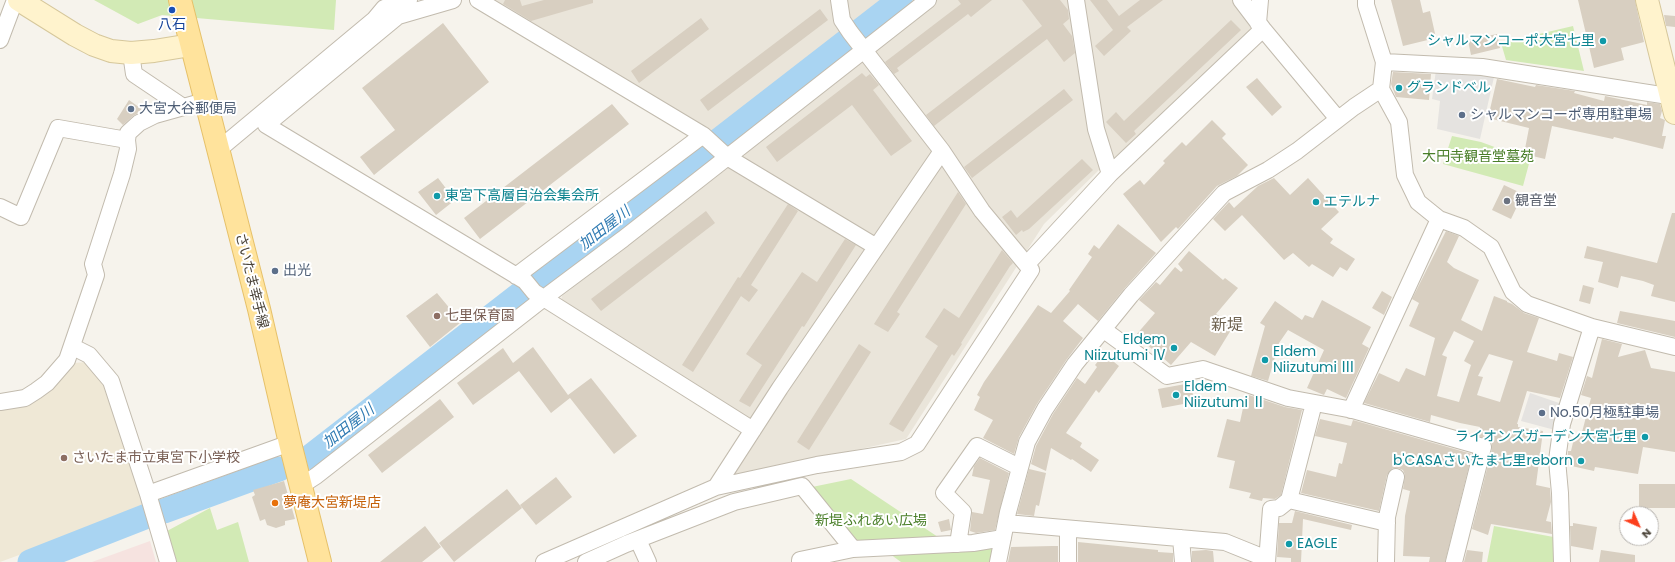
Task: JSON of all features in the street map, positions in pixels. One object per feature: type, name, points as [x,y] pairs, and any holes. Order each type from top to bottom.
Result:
[{"type":"main road","name":"さいたま幸手線","points":[[180,0],[259,309],[290,443],[302,485],[320,562]]},
{"type":"street","points":[[0,40],[19,0],[94,45],[111,51],[131,53],[192,45]]},
{"type":"street","points":[[409,0],[384,8],[379,24],[266,125],[530,287],[753,430]]},
{"type":"street","points":[[218,150],[379,24],[398,16],[453,0]]},
{"type":"street","points":[[478,0],[703,135],[727,157],[875,246]]},
{"type":"street","points":[[544,562],[716,487],[817,465],[902,452],[917,444],[1031,270],[982,211],[942,151],[857,41],[842,20],[838,0]]},
{"type":"street","points":[[530,287],[624,239],[727,157],[857,41],[928,0]]},
{"type":"street","points":[[1076,0],[1096,129],[1110,174]]},
{"type":"street","points":[[1241,0],[1338,119]]},
{"type":"street","points":[[1027,264],[1110,174],[1261,26],[1260,0]]},
{"type":"street","points":[[1366,0],[1366,5],[1384,62],[1381,89],[1399,122],[1405,174],[1418,202],[1439,219],[1464,228],[1491,247],[1513,292],[1527,304],[1592,327],[1675,346]]},
{"type":"street","points":[[1384,62],[1482,67],[1674,102],[1647,0]]},
{"type":"street","points":[[131,53],[134,74],[183,107]]},
{"type":"street","points":[[998,562],[1019,467],[1027,442],[1044,409],[1075,364],[1131,295],[1224,193],[1268,170],[1381,89]]},
{"type":"street","points":[[0,402],[25,398],[36,392],[47,383],[67,360],[73,347],[96,275],[93,264],[122,174],[128,149],[128,133],[139,123],[155,115],[205,101]]},
{"type":"street","points":[[0,207],[21,217],[58,128],[127,140]]},
{"type":"street","points":[[302,485],[316,476],[703,135]]},
{"type":"street","points":[[716,487],[875,246],[942,151]]},
{"type":"street","points":[[1350,410],[1439,219]]},
{"type":"street","points":[[1562,562],[1560,493],[1557,460],[1562,424],[1592,327]]},
{"type":"street","points":[[1104,330],[1167,376],[1203,369],[1288,398],[1350,410],[1483,447],[1454,562]]},
{"type":"street","points":[[73,347],[89,355],[111,381],[148,494],[168,562]]},
{"type":"street","points":[[800,562],[800,560],[853,549],[973,543],[1004,531],[1068,528],[1225,542],[1267,560],[1271,509],[1279,508],[1289,500],[1314,403]]},
{"type":"street","points":[[148,494],[290,443]]},
{"type":"street","points":[[958,544],[964,512],[944,493],[977,446],[1019,467]]},
{"type":"street","points":[[1386,562],[1387,523],[1396,477]]},
{"type":"street","points":[[586,562],[734,502],[802,486],[853,549]]},
{"type":"street","points":[[1289,500],[1387,523]]},
{"type":"street","points":[[1068,528],[1068,562]]},
{"type":"street","points":[[1181,538],[1183,562]]},
{"type":"street","points":[[638,540],[648,562]]},
{"type":"shaded area","points":[[496,0],[1234,0],[1253,24],[1247,36],[1112,160],[1100,169],[1044,224],[906,439],[737,476],[734,473],[764,427],[561,301],[562,296],[745,155],[697,129],[494,6]]},
{"type":"shaded area","name":"シャルマンコーポ専用駐車場","points":[[1436,70],[1461,71],[1494,77],[1480,139],[1437,129],[1440,101],[1432,99]]},
{"type":"shaded area","name":"さいたま市立東宮下小学校","points":[[86,362],[106,389],[145,509],[0,562],[0,408],[74,363]]},
{"type":"shaded area","name":"No.50月極駐車場","points":[[1530,393],[1562,404],[1555,430],[1521,421]]},
{"type":"shaded area","points":[[150,541],[156,562],[92,562]]},
{"type":"green space","points":[[94,0],[336,0],[334,30],[162,15],[138,24]]},
{"type":"green space","points":[[1573,26],[1584,71],[1506,60],[1501,43]]},
{"type":"green space","name":"大円寺観音堂墓苑","points":[[1452,136],[1481,142],[1530,160],[1523,186],[1443,164]]},
{"type":"green space","name":"新堤ふれあい広場","points":[[851,479],[944,541],[861,545],[812,487]]},
{"type":"green space","points":[[210,508],[217,530],[238,522],[249,562],[177,562],[167,531]]},
{"type":"green space","points":[[1494,526],[1559,538],[1557,562],[1487,562]]},
{"type":"green space","name":"新堤ふれあい広場","points":[[999,545],[996,562],[901,562],[890,554]]},
{"type":"building","points":[[505,0],[520,0],[522,6],[544,0],[593,0],[593,3],[531,21],[503,4]]},
{"type":"building","points":[[958,0],[992,0],[971,17],[968,14],[897,68],[899,71],[894,74],[885,62],[961,4]]},
{"type":"building","points":[[1022,0],[1060,0],[1068,10],[1069,19],[1063,24],[1072,36],[1075,53],[1064,62],[1047,39],[934,126],[926,115],[1042,26]]},
{"type":"building","points":[[1090,0],[1107,0],[1119,16],[1140,0],[1163,0],[1127,27],[1131,31],[1104,56],[1095,46],[1113,30]]},
{"type":"building","name":"シャルマンコーポ大宮七里","points":[[1391,0],[1420,0],[1423,13],[1430,11],[1436,38],[1403,46]]},
{"type":"building","name":"シャルマンコーポ大宮七里","points":[[1578,0],[1635,0],[1644,42],[1621,48],[1624,60],[1594,68]]},
{"type":"building","points":[[820,9],[828,20],[708,111],[700,100]]},
{"type":"building","points":[[1664,15],[1675,16],[1675,27],[1666,26]]},
{"type":"building","points":[[701,18],[709,29],[639,83],[631,71]]},
{"type":"building","points":[[1231,20],[1241,30],[1134,131],[1136,134],[1126,143],[1106,122],[1116,112],[1124,121]]},
{"type":"building","points":[[443,23],[489,82],[374,175],[360,157],[395,130],[362,88]]},
{"type":"building","points":[[1497,34],[1500,48],[1471,55],[1468,40]]},
{"type":"building","points":[[1393,72],[1431,74],[1429,100],[1396,97],[1391,84]]},
{"type":"building","points":[[862,73],[866,77],[870,74],[879,85],[873,90],[912,141],[891,156],[852,105],[777,162],[766,147]]},
{"type":"building","points":[[1257,78],[1282,107],[1272,116],[1246,87]]},
{"type":"building","points":[[1497,79],[1535,87],[1536,85],[1575,91],[1574,93],[1604,101],[1605,96],[1647,105],[1647,102],[1660,104],[1662,111],[1660,118],[1665,120],[1662,136],[1666,136],[1663,149],[1614,137],[1613,139],[1552,126],[1545,159],[1524,154],[1529,128],[1488,118]]},
{"type":"building","points":[[1064,89],[1073,100],[972,178],[964,167]]},
{"type":"building","points":[[129,100],[143,110],[123,125],[117,119]]},
{"type":"building","points":[[612,104],[629,124],[480,239],[464,218]]},
{"type":"building","points":[[1212,120],[1226,134],[1222,138],[1248,165],[1237,176],[1217,186],[1178,229],[1176,227],[1161,242],[1123,194],[1140,180],[1144,185],[1165,163],[1163,161],[1182,142],[1186,146]]},
{"type":"building","points":[[1082,159],[1093,170],[1029,229],[1023,232],[1022,230],[1016,235],[1002,217],[1011,210],[1017,218]]},
{"type":"building","name":"東宮下高層自治会集会所","points":[[438,178],[455,200],[436,215],[418,192]]},
{"type":"building","points":[[1274,178],[1290,195],[1308,178],[1339,212],[1321,229],[1333,239],[1330,243],[1355,259],[1347,271],[1340,267],[1333,277],[1312,264],[1309,267],[1293,253],[1284,260],[1242,215],[1225,231],[1213,219],[1229,202],[1234,208],[1258,186]]},
{"type":"building","points":[[1504,185],[1523,194],[1511,219],[1492,210]]},
{"type":"building","points":[[958,192],[966,204],[897,312],[900,314],[888,332],[874,324]]},
{"type":"building","points":[[788,204],[798,211],[751,285],[758,290],[749,302],[741,296],[693,372],[682,365],[738,277],[740,278]]},
{"type":"building","points":[[706,211],[715,223],[601,311],[591,299]]},
{"type":"building","points":[[1672,213],[1675,213],[1675,302],[1651,296],[1654,285],[1643,281],[1621,276],[1618,288],[1598,282],[1603,262],[1584,258],[1587,246],[1657,263]]},
{"type":"building","points":[[1118,224],[1156,253],[1098,321],[1078,304],[1063,321],[1083,338],[1037,404],[1019,437],[1014,454],[983,438],[993,420],[974,410],[980,397],[977,395],[984,382],[1038,305],[1051,313],[1070,291],[1069,290],[1092,257],[1088,254],[1094,245],[1099,249]]},
{"type":"building","points":[[1446,231],[1459,236],[1447,262],[1454,268],[1479,280],[1461,320],[1482,331],[1494,296],[1507,301],[1524,313],[1539,318],[1527,352],[1557,361],[1559,353],[1573,357],[1560,398],[1527,391],[1517,424],[1518,427],[1543,431],[1536,485],[1550,488],[1551,502],[1546,521],[1551,522],[1552,534],[1491,524],[1488,535],[1472,529],[1492,449],[1492,444],[1489,440],[1478,436],[1480,427],[1431,415],[1430,422],[1364,403],[1379,373],[1399,382],[1406,368],[1425,376],[1435,338],[1409,326],[1419,303],[1412,299]],"holes":[[[1454,331],[1474,341],[1464,361],[1471,365],[1459,402],[1437,396],[1447,357],[1442,355]],[[1489,354],[1513,361],[1500,402],[1477,395],[1483,377],[1478,376]]]},
{"type":"building","points":[[845,239],[856,245],[804,327],[802,326],[750,407],[739,401],[762,365],[746,354],[802,272],[817,282]]},
{"type":"building","points":[[1002,250],[1013,263],[961,343],[962,344],[954,356],[952,354],[903,432],[889,424],[938,346],[925,337],[944,308],[959,318]]},
{"type":"building","points":[[1189,251],[1223,280],[1225,278],[1238,288],[1216,314],[1234,325],[1215,356],[1191,342],[1171,365],[1136,335],[1155,313],[1139,300],[1156,282],[1160,285],[1175,267],[1181,272],[1183,270],[1178,264]]},
{"type":"building","points":[[1583,285],[1594,288],[1590,304],[1579,301]]},
{"type":"building","points":[[1382,291],[1392,297],[1384,315],[1372,308]]},
{"type":"building","points":[[437,293],[461,322],[430,347],[406,316]]},
{"type":"building","points":[[1322,300],[1371,327],[1362,344],[1369,348],[1346,398],[1327,389],[1324,395],[1307,388],[1324,350],[1288,330],[1279,343],[1268,381],[1251,376],[1265,326],[1260,323],[1275,301],[1302,320],[1305,315],[1313,318]]},
{"type":"building","points":[[1620,311],[1675,321],[1675,337],[1617,323]]},
{"type":"building","points":[[1602,339],[1622,344],[1618,357],[1645,350],[1651,368],[1675,372],[1675,452],[1643,447],[1638,474],[1595,467],[1594,471],[1567,465],[1568,451],[1571,451],[1575,434],[1581,436],[1591,398],[1581,395],[1587,376],[1592,378]]},
{"type":"building","points":[[859,344],[871,352],[809,450],[797,442]]},
{"type":"building","points":[[533,347],[568,395],[591,378],[637,436],[614,454],[570,398],[551,413],[519,371],[473,405],[457,383],[503,348],[513,363]]},
{"type":"building","points":[[1104,354],[1119,366],[1099,393],[1096,390],[1066,433],[1082,443],[1080,447],[1099,460],[1091,472],[1072,459],[1071,460],[1051,448],[1046,471],[1031,464],[1036,446],[1053,414],[1077,378],[1085,384],[1097,367],[1095,365]]},
{"type":"building","name":"Eldem Niizutumi Ⅱ","points":[[1191,383],[1194,402],[1162,408],[1158,389]]},
{"type":"building","points":[[1246,394],[1285,407],[1302,410],[1281,495],[1275,499],[1263,498],[1262,501],[1249,498],[1251,493],[1229,488],[1235,461],[1217,457],[1227,419],[1240,422]]},
{"type":"building","points":[[440,399],[454,417],[382,473],[368,455]]},
{"type":"building","points":[[1320,419],[1351,426],[1353,420],[1472,454],[1445,562],[1429,562],[1430,557],[1403,556],[1405,516],[1410,491],[1403,489],[1405,475],[1403,470],[1393,468],[1387,475],[1379,511],[1301,493],[1307,470],[1336,477],[1339,463],[1342,464],[1347,443],[1315,436]]},
{"type":"building","points":[[980,458],[1009,473],[995,530],[976,533],[970,531],[972,512],[983,514],[990,480],[972,476],[974,466]]},
{"type":"building","points":[[1029,469],[1046,473],[1039,506],[1036,505],[1034,516],[1017,514]]},
{"type":"building","points":[[556,477],[572,497],[536,525],[520,505]]},
{"type":"building","points":[[284,481],[295,519],[285,521],[285,525],[276,528],[267,525],[265,519],[260,521],[252,497],[255,495],[253,490]]},
{"type":"building","points":[[1639,484],[1675,484],[1675,508],[1639,506]]},
{"type":"building","points":[[507,489],[522,508],[454,562],[439,543]]},
{"type":"building","name":"EAGLE","points":[[1295,511],[1352,525],[1351,530],[1303,519],[1301,562],[1291,562],[1291,558],[1277,557],[1279,523],[1292,523]]},
{"type":"building","points":[[949,519],[951,530],[941,532],[938,522]]},
{"type":"building","points":[[1573,523],[1597,527],[1593,550],[1571,546],[1570,526],[1573,526]]},
{"type":"building","points":[[425,526],[441,547],[422,562],[380,562]]},
{"type":"building","points":[[1078,542],[1158,550],[1158,552],[1173,553],[1173,562],[1078,562]]},
{"type":"building","points":[[1058,546],[1058,562],[1008,562],[1011,547]]},
{"type":"building","points":[[1467,550],[1483,552],[1482,562],[1464,562]]},
{"type":"building","points":[[1601,550],[1635,555],[1635,562],[1599,562]]},
{"type":"building","points":[[1192,551],[1213,551],[1214,562],[1192,562]]},
{"type":"waterway","name":"加田屋川","points":[[310,457],[900,0]]},
{"type":"waterway","name":"加田屋川","points":[[164,511],[279,469]]},
{"type":"waterway","name":"加田屋川","points":[[30,562],[147,516]]},
{"type":"place","name":"八石","points":[[172,10]]},
{"type":"place","name":"シャルマンコーポ大宮七里","points":[[1603,41]]},
{"type":"place","name":"グランドベル","points":[[1399,88]]},
{"type":"place","name":"大宮大谷郵便局","points":[[131,109]]},
{"type":"place","name":"シャルマンコーポ専用駐車場","points":[[1462,115]]},
{"type":"place","name":"東宮下高層自治会集会所","points":[[437,196]]},
{"type":"place","name":"観音堂","points":[[1507,201]]},
{"type":"place","name":"エテルナ","points":[[1316,202]]},
{"type":"place","name":"出光","points":[[275,271]]},
{"type":"place","name":"七里保育園","points":[[437,316]]},
{"type":"place","name":"Eldem Niizutumi Ⅳ","points":[[1174,348]]},
{"type":"place","name":"Eldem Niizutumi Ⅲ","points":[[1265,360]]},
{"type":"place","name":"Eldem Niizutumi Ⅱ","points":[[1176,395]]},
{"type":"place","name":"No.50月極駐車場","points":[[1542,413]]},
{"type":"place","name":"ライオンズガーデン大宮七里","points":[[1645,437]]},
{"type":"place","name":"さいたま市立東宮下小学校","points":[[64,458]]},
{"type":"place","name":"b'CASAさいたま七里reborn","points":[[1581,461]]},
{"type":"place","name":"夢庵大宮新堤店","points":[[275,503]]},
{"type":"place","name":"EAGLE","points":[[1289,544]]},
{"type":"district","name":"新堤","points":[[1227,326]]}]
